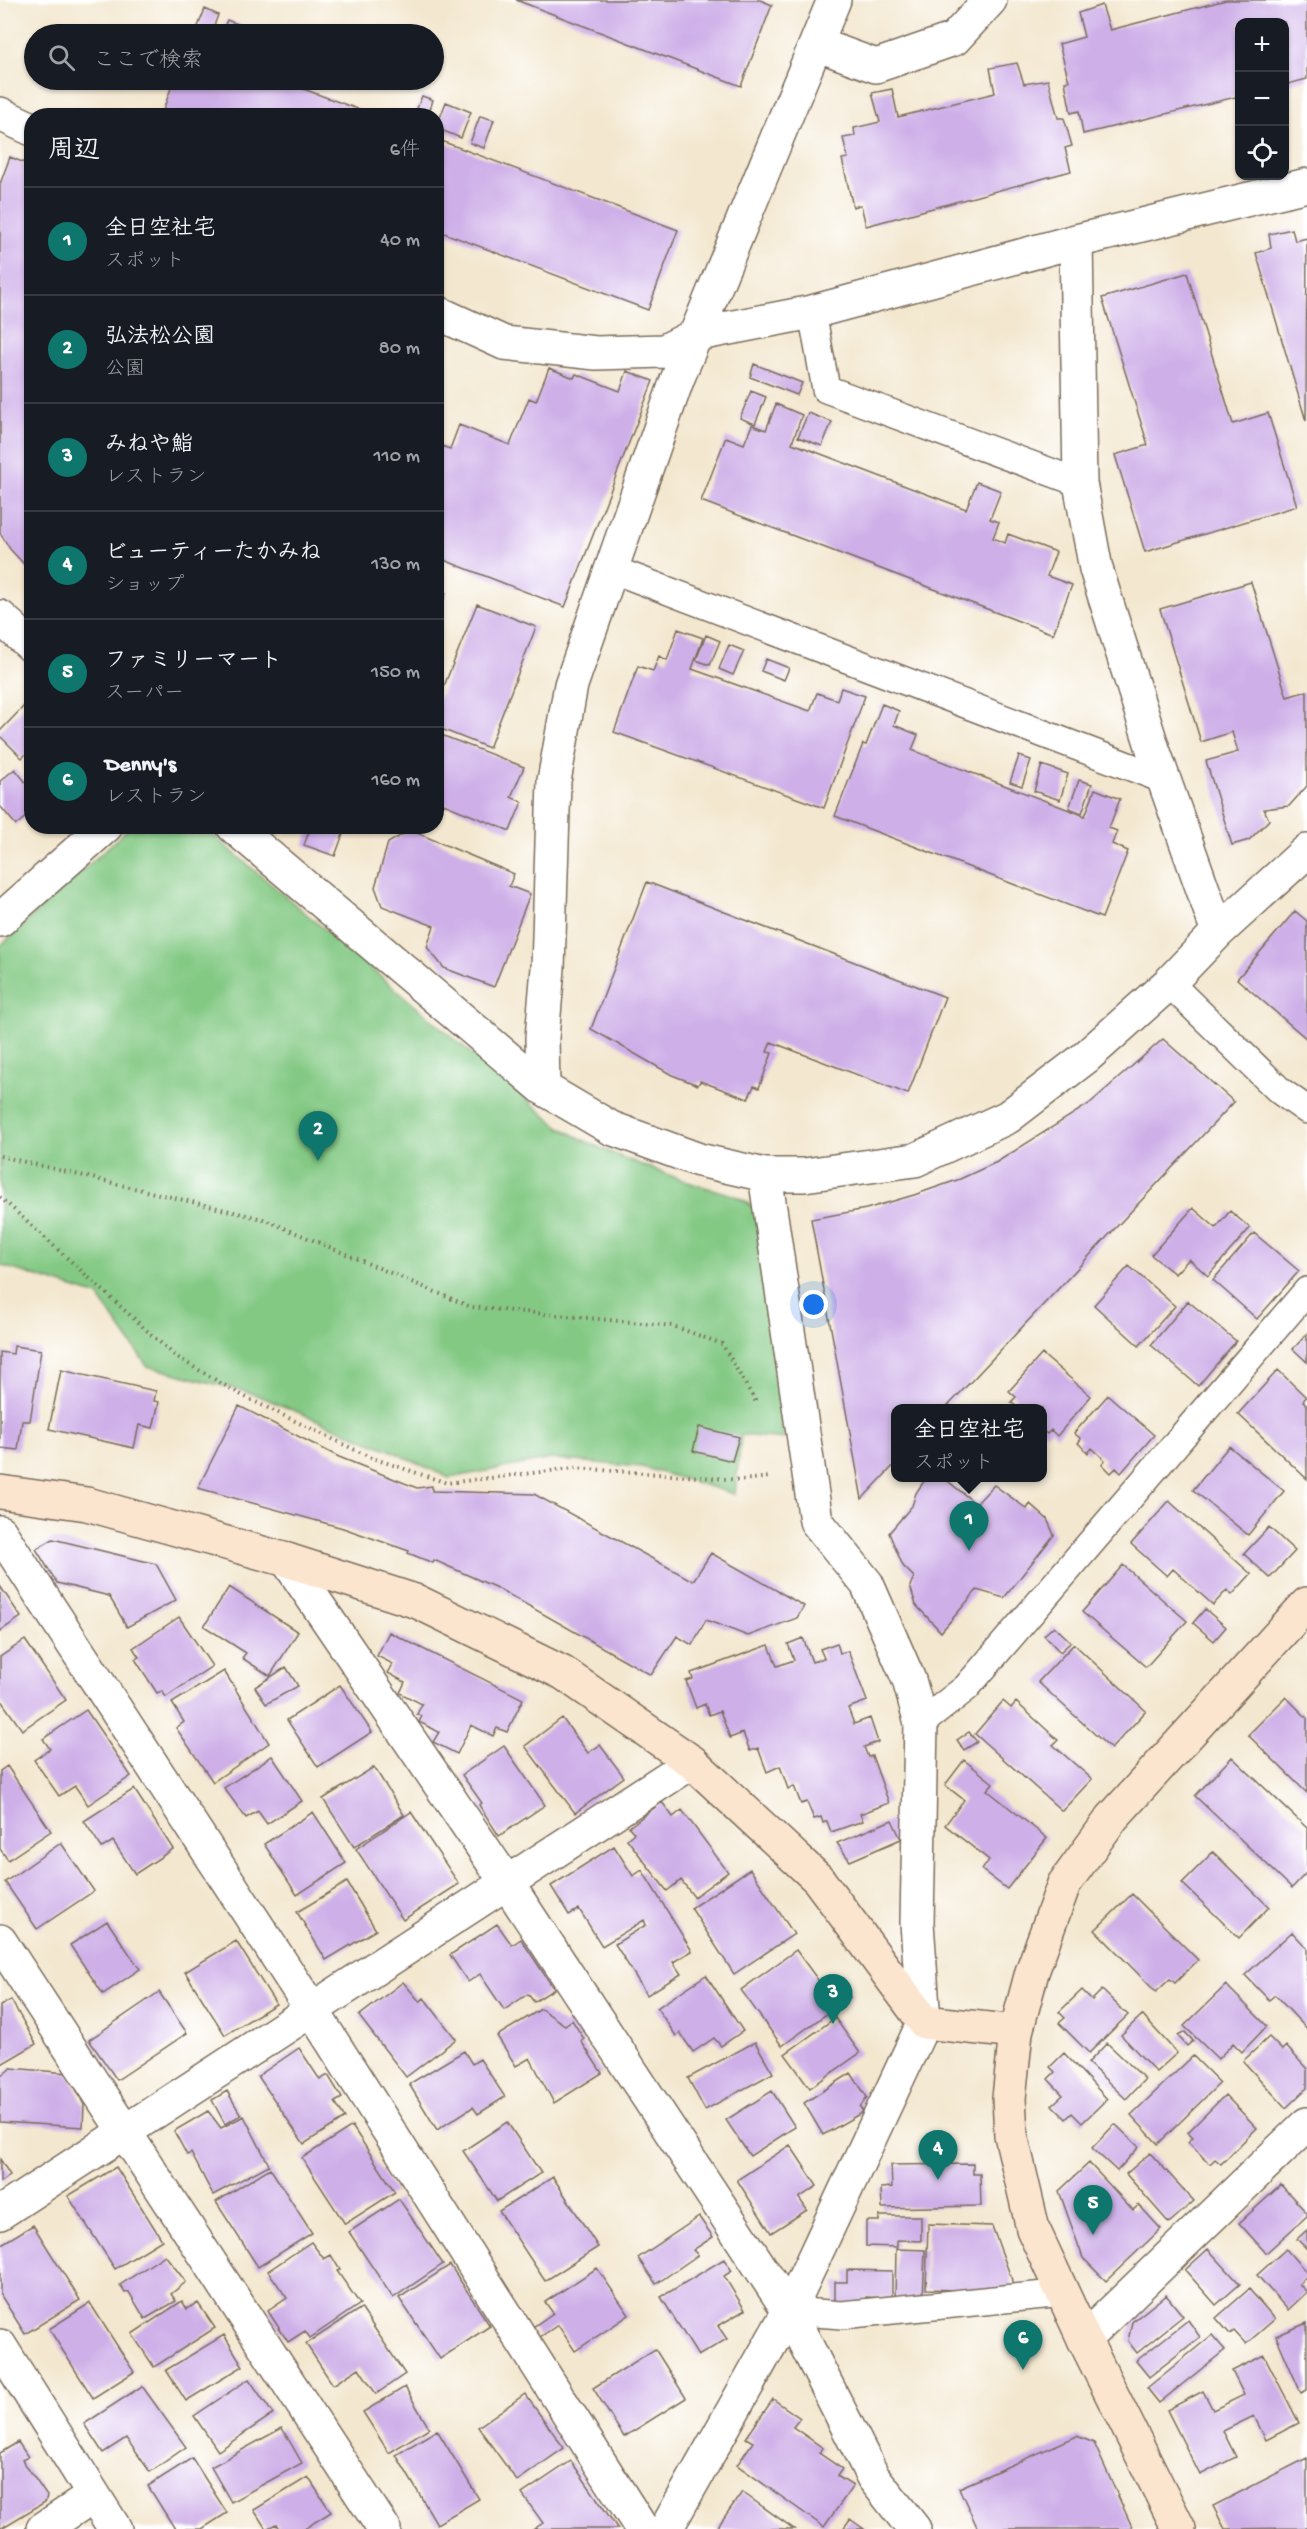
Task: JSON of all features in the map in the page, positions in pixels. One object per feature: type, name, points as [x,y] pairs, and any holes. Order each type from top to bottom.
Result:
[{"type":"street","points":[[543,1088],[542,1038],[548,968],[554,781],[571,686],[677,380],[698,334],[834,0]]},
{"type":"street","points":[[816,44],[876,66],[954,39],[990,0]]},
{"type":"street","points":[[0,114],[24,125]]},
{"type":"street","points":[[444,316],[504,343],[596,353],[664,351],[698,334],[812,312],[1076,241],[1307,185]]},
{"type":"street","points":[[1076,241],[1080,483],[1096,569],[1165,780],[1218,932]]},
{"type":"street","points":[[0,617],[24,639]]},
{"type":"street","points":[[0,920],[97,834]]},
{"type":"street","points":[[241,834],[543,1088],[611,1128],[699,1160],[765,1175],[804,1175],[915,1160],[1008,1117],[1085,1058],[1307,851]]},
{"type":"street","points":[[666,2529],[789,2311],[924,2022],[917,1923],[921,1722],[909,1680],[867,1584],[816,1521],[765,1175]]},
{"type":"street","points":[[0,1492],[87,1504],[287,1560],[418,1602],[563,1673],[692,1762],[818,1879],[924,2022],[1016,2032]]},
{"type":"street","points":[[0,1532],[312,2010],[642,2529]]},
{"type":"street","points":[[287,1560],[507,1883],[789,2311],[873,2477],[914,2529]]},
{"type":"street","points":[[1179,2529],[1084,2339],[1033,2229],[1011,2135],[1009,2098],[1016,2032],[1032,1972],[1064,1884],[1112,1818],[1307,1604]]},
{"type":"street","points":[[0,2212],[692,1762]]},
{"type":"street","points":[[0,1941],[384,2529]]},
{"type":"street","points":[[1084,2339],[1307,2124]]},
{"type":"street","points":[[0,2346],[115,2529]]},
{"type":"street","points":[[43,2529],[93,2496]]},
{"type":"lane","points":[[812,312],[826,389],[1080,483]]},
{"type":"lane","points":[[611,569],[1165,780]]},
{"type":"lane","points":[[1169,982],[1280,1091],[1307,1110]]},
{"type":"lane","points":[[921,1722],[966,1688],[1307,1291]]},
{"type":"lane","points":[[789,2311],[842,2315],[1064,2294]]},
{"type":"path","points":[[0,1156],[263,1219],[471,1307],[673,1326],[722,1344],[761,1412]]},
{"type":"path","points":[[0,1197],[175,1356],[243,1396],[372,1458],[447,1483],[575,1468],[741,1480],[809,1473]]},
{"type":"green space","points":[[122,834],[211,834],[558,1126],[606,1151],[691,1183],[733,1195],[756,1209],[784,1439],[741,1435],[735,1494],[642,1467],[551,1459],[449,1478],[392,1451],[254,1394],[147,1366],[98,1296],[0,1265],[0,946]]},
{"type":"building","points":[[516,0],[760,0],[772,5],[741,86]]},
{"type":"building","points":[[1226,0],[1307,0],[1307,79],[1289,84],[1289,18],[1235,18],[1235,97],[1083,134],[1079,111],[1071,113],[1065,82],[1069,81],[1059,44],[1084,37],[1078,13],[1102,5],[1110,30]]},
{"type":"building","points":[[205,9],[218,15],[215,24],[199,24]]},
{"type":"building","points":[[227,20],[238,24],[225,24]]},
{"type":"building","points":[[1017,63],[1024,84],[1048,80],[1058,118],[1064,118],[1072,146],[1065,148],[1071,171],[866,226],[861,205],[853,207],[842,159],[848,158],[843,138],[855,136],[854,128],[880,122],[872,93],[892,89],[898,117],[995,93],[990,68]]},
{"type":"building","points":[[170,90],[306,90],[355,108],[164,108]]},
{"type":"building","points":[[422,96],[433,100],[430,108],[417,108]]},
{"type":"building","points":[[446,102],[471,112],[461,138],[444,131],[444,108]]},
{"type":"building","points":[[480,116],[494,120],[484,148],[470,143]]},
{"type":"building","points":[[444,142],[678,230],[648,310],[444,233]]},
{"type":"building","points":[[10,157],[24,163],[24,564],[10,549],[0,533],[0,184]]},
{"type":"building","points":[[1292,229],[1295,241],[1307,238],[1306,421],[1256,253],[1271,248],[1269,234]]},
{"type":"building","points":[[1187,273],[1233,424],[1268,413],[1297,506],[1145,552],[1115,455],[1148,445],[1102,298]]},
{"type":"building","points":[[754,364],[802,383],[797,395],[750,377]]},
{"type":"building","points":[[549,368],[574,378],[576,374],[620,391],[627,371],[653,381],[565,607],[444,560],[444,447],[450,449],[459,425],[510,445],[529,398],[536,401]]},
{"type":"building","points":[[751,391],[766,397],[755,424],[740,418]]},
{"type":"building","points":[[776,404],[802,415],[792,443],[966,509],[977,482],[1001,491],[990,519],[999,522],[993,538],[1005,543],[1008,534],[1056,552],[1047,576],[1072,585],[1053,634],[701,501],[726,437],[744,444],[752,425],[766,430]]},
{"type":"building","points":[[808,413],[832,422],[822,446],[798,437]]},
{"type":"building","points":[[1251,582],[1287,697],[1307,691],[1307,786],[1289,806],[1264,809],[1269,820],[1249,840],[1232,845],[1206,761],[1238,752],[1232,732],[1201,742],[1160,609]]},
{"type":"building","points":[[477,604],[536,627],[489,748],[444,730],[444,686]]},
{"type":"building","points":[[678,629],[703,638],[692,669],[810,711],[817,693],[837,700],[841,688],[865,696],[824,808],[614,732],[638,666],[653,671],[659,656],[667,660]]},
{"type":"building","points":[[706,635],[720,641],[710,665],[696,660]]},
{"type":"building","points":[[729,645],[744,651],[733,675],[719,669]]},
{"type":"building","points":[[766,659],[789,668],[784,680],[761,671]]},
{"type":"building","points":[[882,704],[899,711],[894,725],[918,735],[912,750],[1085,816],[1095,789],[1120,799],[1109,828],[1117,831],[1112,844],[1128,851],[1102,918],[835,816],[863,744],[866,745]]},
{"type":"building","points":[[24,706],[24,756],[22,758],[0,736],[0,731]]},
{"type":"building","points":[[444,736],[524,767],[511,797],[522,802],[510,831],[444,804]]},
{"type":"building","points":[[1019,756],[1031,760],[1022,786],[1010,782]]},
{"type":"building","points":[[1042,765],[1068,774],[1060,800],[1034,791]]},
{"type":"building","points":[[15,769],[24,780],[24,818],[16,825],[0,806],[0,781]]},
{"type":"building","points":[[1079,780],[1092,784],[1082,813],[1069,808]]},
{"type":"building","points":[[308,834],[343,834],[335,856],[304,845]]},
{"type":"building","points":[[403,834],[419,834],[514,874],[509,886],[530,894],[494,987],[444,968],[427,947],[434,926],[382,906],[375,887],[388,843]]},
{"type":"building","points":[[647,882],[945,997],[908,1094],[771,1042],[767,1052],[772,1053],[759,1088],[754,1086],[748,1099],[700,1081],[698,1085],[672,1075],[591,1029]]},
{"type":"building","points":[[1295,911],[1307,921],[1307,1039],[1237,979]]},
{"type":"building","points":[[1163,1039],[1234,1102],[950,1404],[891,1404],[891,1468],[862,1499],[811,1219],[866,1209],[960,1179],[997,1162],[1089,1104]]},
{"type":"building","points":[[1193,1208],[1216,1228],[1230,1211],[1250,1228],[1208,1276],[1189,1259],[1175,1274],[1151,1255]]},
{"type":"building","points":[[1254,1233],[1299,1271],[1257,1319],[1213,1280]]},
{"type":"building","points":[[1129,1266],[1175,1306],[1139,1346],[1094,1305]]},
{"type":"building","points":[[1188,1301],[1236,1341],[1198,1386],[1151,1345]]},
{"type":"building","points":[[1307,1334],[1307,1362],[1293,1349]]},
{"type":"building","points":[[14,1346],[41,1350],[30,1421],[22,1421],[18,1450],[0,1448],[0,1352],[13,1354]]},
{"type":"building","points":[[1042,1354],[1091,1396],[1057,1436],[1051,1430],[1047,1434],[1047,1404],[1013,1404],[1011,1402],[1016,1397],[1009,1391]]},
{"type":"building","points":[[61,1370],[156,1391],[154,1401],[159,1402],[153,1428],[139,1425],[134,1448],[49,1429]]},
{"type":"building","points":[[1278,1370],[1306,1397],[1303,1401],[1307,1405],[1307,1479],[1238,1414]]},
{"type":"building","points":[[1108,1395],[1154,1435],[1121,1473],[1116,1468],[1111,1473],[1102,1464],[1105,1460],[1092,1448],[1088,1453],[1078,1443],[1081,1439],[1074,1433]]},
{"type":"building","points":[[239,1406],[339,1457],[417,1488],[432,1486],[432,1491],[534,1494],[693,1581],[711,1553],[804,1606],[797,1618],[748,1636],[706,1620],[692,1645],[677,1636],[651,1675],[499,1589],[434,1560],[433,1563],[408,1553],[409,1551],[343,1528],[198,1488]]},
{"type":"building","points":[[699,1427],[739,1437],[732,1461],[693,1451]]},
{"type":"building","points":[[1229,1446],[1284,1491],[1248,1535],[1193,1490]]},
{"type":"building","points":[[923,1482],[949,1482],[976,1504],[994,1485],[1027,1509],[1030,1504],[1047,1519],[1054,1535],[1004,1598],[977,1590],[941,1632],[916,1605],[910,1586],[914,1577],[903,1566],[889,1533],[912,1506],[916,1493]]},
{"type":"building","points":[[1169,1501],[1251,1574],[1232,1595],[1227,1590],[1213,1605],[1173,1569],[1167,1576],[1131,1544]]},
{"type":"building","points":[[1269,1527],[1295,1551],[1270,1578],[1244,1554]]},
{"type":"building","points":[[53,1539],[156,1564],[176,1600],[127,1627],[109,1596],[57,1583],[36,1549]]},
{"type":"building","points":[[1123,1565],[1187,1621],[1146,1667],[1082,1612]]},
{"type":"building","points":[[0,1586],[21,1617],[0,1631]]},
{"type":"building","points":[[229,1587],[298,1632],[270,1676],[242,1658],[246,1653],[204,1626]]},
{"type":"building","points":[[1205,1609],[1226,1627],[1214,1641],[1193,1623]]},
{"type":"building","points":[[179,1617],[212,1666],[166,1697],[162,1691],[157,1693],[135,1659],[139,1657],[133,1648]]},
{"type":"building","points":[[1054,1626],[1071,1642],[1060,1652],[1044,1635]]},
{"type":"building","points":[[389,1632],[523,1699],[507,1732],[497,1728],[493,1736],[471,1725],[457,1754],[433,1742],[439,1732],[419,1722],[422,1716],[417,1714],[422,1704],[400,1693],[405,1682],[388,1673],[393,1664],[377,1656]]},
{"type":"building","points":[[803,1638],[812,1662],[824,1658],[820,1649],[837,1643],[840,1653],[848,1651],[867,1701],[848,1708],[854,1724],[870,1718],[878,1742],[864,1747],[868,1757],[872,1756],[889,1803],[860,1814],[863,1821],[831,1832],[827,1821],[823,1823],[821,1817],[814,1819],[807,1802],[801,1804],[794,1786],[788,1789],[780,1766],[767,1772],[758,1748],[750,1751],[743,1733],[730,1738],[720,1711],[709,1715],[705,1704],[696,1708],[686,1681],[693,1679],[691,1673],[769,1645],[777,1666],[794,1660],[788,1644]]},
{"type":"building","points":[[25,1640],[66,1700],[22,1730],[0,1699],[0,1657]]},
{"type":"building","points":[[1074,1644],[1146,1711],[1111,1749],[1038,1682]]},
{"type":"building","points":[[286,1667],[298,1686],[266,1704],[255,1687]]},
{"type":"building","points":[[224,1671],[269,1743],[213,1782],[176,1728],[184,1722],[172,1703]]},
{"type":"building","points":[[340,1685],[372,1732],[318,1767],[287,1720]]},
{"type":"building","points":[[1286,1697],[1307,1718],[1307,1793],[1248,1735]]},
{"type":"building","points":[[1003,1701],[1011,1708],[1016,1702],[1058,1740],[1053,1745],[1092,1779],[1062,1811],[975,1734]]},
{"type":"building","points":[[86,1710],[131,1776],[88,1805],[75,1786],[59,1796],[34,1760],[50,1749],[43,1739]]},
{"type":"building","points":[[562,1718],[588,1753],[600,1745],[624,1777],[575,1813],[525,1746]]},
{"type":"building","points":[[969,1732],[977,1742],[964,1750],[957,1740]]},
{"type":"building","points":[[504,1746],[545,1805],[499,1836],[479,1805],[482,1803],[462,1775]]},
{"type":"building","points":[[272,1756],[302,1801],[267,1824],[258,1811],[246,1818],[224,1788]]},
{"type":"building","points":[[1232,1757],[1307,1828],[1307,1872],[1292,1888],[1195,1796]]},
{"type":"building","points":[[964,1760],[993,1783],[987,1790],[1047,1838],[1007,1889],[982,1870],[989,1860],[945,1825],[964,1800],[945,1785]]},
{"type":"building","points":[[7,1766],[51,1831],[8,1860],[0,1849],[0,1771]]},
{"type":"building","points":[[374,1767],[404,1815],[354,1847],[323,1799]]},
{"type":"building","points":[[134,1789],[173,1849],[135,1874],[113,1841],[102,1848],[84,1821]]},
{"type":"building","points":[[662,1802],[673,1817],[682,1810],[728,1872],[694,1897],[681,1880],[667,1891],[627,1839],[634,1833],[629,1827]]},
{"type":"building","points":[[313,1812],[346,1863],[297,1895],[264,1844]]},
{"type":"building","points":[[411,1812],[459,1884],[403,1920],[356,1849]]},
{"type":"building","points":[[892,1820],[901,1839],[850,1861],[837,1843]]},
{"type":"building","points":[[61,1843],[94,1891],[37,1929],[5,1882]]},
{"type":"building","points":[[614,1846],[633,1876],[642,1870],[692,1951],[673,1962],[681,1974],[647,1995],[615,1944],[646,1925],[644,1920],[602,1946],[579,1909],[569,1915],[551,1886]]},
{"type":"building","points":[[1213,1852],[1269,1907],[1239,1938],[1182,1883]]},
{"type":"building","points":[[750,1869],[794,1934],[734,1974],[691,1908]]},
{"type":"building","points":[[347,1882],[376,1930],[326,1960],[297,1912]]},
{"type":"building","points":[[1132,1894],[1198,1960],[1175,1983],[1170,1979],[1156,1992],[1095,1930]]},
{"type":"building","points":[[107,1921],[140,1969],[103,1994],[70,1945]]},
{"type":"building","points":[[497,1924],[512,1945],[521,1939],[554,1989],[534,2002],[528,1994],[504,2010],[480,1974],[468,1982],[450,1955]]},
{"type":"building","points":[[1292,1932],[1307,1948],[1307,2029],[1275,1995],[1269,2000],[1245,1975]]},
{"type":"building","points":[[236,1941],[276,2004],[225,2035],[185,1972]]},
{"type":"building","points":[[796,1950],[829,1995],[842,1986],[850,1997],[782,2046],[741,1990]]},
{"type":"building","points":[[706,1975],[743,2031],[721,2046],[714,2038],[693,2052],[680,2033],[676,2036],[657,2008]]},
{"type":"building","points":[[403,1982],[420,2002],[424,1998],[456,2039],[406,2077],[359,2016]]},
{"type":"building","points":[[1226,1985],[1267,2026],[1242,2052],[1233,2043],[1218,2059],[1184,2026]]},
{"type":"building","points":[[1082,1990],[1092,2000],[1102,1990],[1128,2015],[1089,2053],[1059,2023],[1065,2018],[1059,2012]]},
{"type":"building","points":[[159,1992],[187,2033],[117,2080],[89,2040]]},
{"type":"building","points":[[11,2000],[36,2044],[0,2065],[0,2006]]},
{"type":"building","points":[[541,2009],[565,2025],[572,2020],[584,2039],[581,2041],[602,2073],[554,2103],[530,2058],[516,2066],[497,2036]]},
{"type":"building","points":[[1142,2015],[1177,2053],[1156,2072],[1121,2035]]},
{"type":"building","points":[[835,2018],[860,2053],[810,2088],[785,2054]]},
{"type":"building","points":[[1185,2032],[1193,2041],[1187,2046],[1178,2036]]},
{"type":"building","points":[[1269,2037],[1282,2050],[1286,2046],[1307,2069],[1307,2088],[1286,2108],[1243,2061]]},
{"type":"building","points":[[755,2042],[773,2073],[705,2110],[688,2078]]},
{"type":"building","points":[[1107,2043],[1145,2079],[1126,2099],[1088,2063]]},
{"type":"building","points":[[299,2048],[320,2080],[328,2075],[342,2098],[335,2102],[345,2118],[304,2144],[258,2076]]},
{"type":"building","points":[[464,2051],[472,2064],[480,2059],[505,2097],[478,2114],[473,2107],[437,2130],[409,2084]]},
{"type":"building","points":[[1064,2053],[1107,2099],[1082,2123],[1072,2113],[1066,2119],[1052,2105],[1063,2095],[1048,2079],[1055,2072],[1050,2067]]},
{"type":"building","points":[[1193,2056],[1220,2083],[1158,2144],[1131,2115]]},
{"type":"building","points":[[11,2068],[68,2073],[84,2105],[83,2127],[0,2122],[0,2077]]},
{"type":"building","points":[[851,2073],[867,2097],[860,2107],[863,2112],[823,2135],[804,2103]]},
{"type":"building","points":[[227,2091],[241,2115],[225,2124],[212,2100]]},
{"type":"building","points":[[772,2091],[795,2127],[750,2156],[726,2120]]},
{"type":"building","points":[[1225,2095],[1257,2128],[1221,2164],[1215,2159],[1210,2164],[1188,2142],[1193,2137],[1188,2132]]},
{"type":"building","points":[[208,2111],[221,2128],[244,2116],[269,2165],[213,2195],[191,2153],[187,2155],[174,2131]]},
{"type":"building","points":[[507,2122],[541,2173],[497,2201],[463,2151]]},
{"type":"building","points":[[1115,2124],[1139,2147],[1117,2171],[1092,2148]]},
{"type":"building","points":[[352,2126],[395,2192],[345,2224],[302,2158]]},
{"type":"building","points":[[790,2145],[817,2186],[799,2198],[807,2210],[771,2233],[737,2180]]},
{"type":"building","points":[[1150,2153],[1194,2201],[1169,2223],[1126,2174]]},
{"type":"building","points":[[0,2159],[10,2175],[0,2182]]},
{"type":"building","points":[[1089,2163],[1133,2210],[1139,2205],[1161,2229],[1106,2281],[1083,2258],[1059,2191]]},
{"type":"building","points":[[973,2164],[973,2174],[980,2174],[981,2206],[882,2208],[881,2188],[892,2187],[891,2165]]},
{"type":"building","points":[[116,2167],[162,2240],[115,2269],[68,2196]]},
{"type":"building","points":[[270,2168],[312,2233],[258,2267],[216,2202]]},
{"type":"building","points":[[553,2177],[598,2247],[545,2281],[499,2211]]},
{"type":"building","points":[[1281,2185],[1307,2213],[1307,2216],[1266,2253],[1239,2223]]},
{"type":"building","points":[[399,2199],[443,2264],[393,2298],[349,2232]]},
{"type":"building","points":[[879,2216],[921,2216],[921,2241],[897,2240],[897,2247],[866,2246],[866,2221],[879,2221]]},
{"type":"building","points":[[699,2217],[713,2237],[693,2250],[698,2255],[656,2284],[638,2258]]},
{"type":"building","points":[[928,2224],[992,2226],[1012,2280],[1011,2292],[926,2289]]},
{"type":"building","points":[[33,2225],[80,2300],[25,2334],[0,2294],[0,2245]]},
{"type":"building","points":[[1307,2230],[1307,2249],[1297,2239]]},
{"type":"building","points":[[311,2242],[324,2259],[331,2255],[340,2270],[337,2271],[360,2304],[310,2338],[305,2331],[288,2342],[268,2311],[287,2298],[268,2271]]},
{"type":"building","points":[[896,2249],[925,2250],[923,2300],[895,2299]]},
{"type":"building","points":[[1208,2249],[1240,2284],[1216,2305],[1185,2270]]},
{"type":"building","points":[[1286,2249],[1307,2273],[1299,2284],[1307,2292],[1288,2310],[1257,2275]]},
{"type":"building","points":[[165,2255],[186,2282],[171,2294],[176,2301],[145,2319],[129,2292],[125,2293],[120,2285]]},
{"type":"building","points":[[724,2259],[732,2271],[724,2276],[745,2310],[718,2326],[727,2339],[698,2356],[661,2297]]},
{"type":"building","points":[[450,2265],[490,2326],[440,2359],[399,2298]]},
{"type":"building","points":[[597,2268],[629,2315],[575,2351],[558,2325],[540,2337],[533,2327],[553,2313],[545,2302]]},
{"type":"building","points":[[847,2270],[892,2271],[892,2298],[866,2297],[866,2304],[835,2304],[835,2282],[847,2282]]},
{"type":"building","points":[[1249,2289],[1275,2319],[1246,2344],[1234,2331],[1230,2334],[1216,2318]]},
{"type":"building","points":[[1166,2295],[1183,2316],[1137,2353],[1128,2341],[1132,2322]]},
{"type":"building","points":[[182,2301],[187,2309],[198,2303],[215,2328],[154,2367],[132,2334]]},
{"type":"building","points":[[90,2303],[134,2372],[93,2398],[49,2329]]},
{"type":"building","points":[[361,2308],[405,2374],[376,2394],[359,2368],[333,2385],[306,2344]]},
{"type":"building","points":[[1188,2320],[1200,2337],[1149,2377],[1136,2361]]},
{"type":"building","points":[[1307,2323],[1307,2390],[1301,2393],[1276,2336]]},
{"type":"building","points":[[224,2335],[243,2366],[186,2401],[166,2370]]},
{"type":"building","points":[[1212,2335],[1225,2350],[1159,2403],[1147,2388]]},
{"type":"building","points":[[655,2349],[686,2398],[624,2437],[593,2388]]},
{"type":"building","points":[[1264,2355],[1299,2423],[1266,2440],[1254,2416],[1223,2431],[1236,2457],[1200,2475],[1167,2410],[1203,2391],[1213,2410],[1244,2395],[1232,2371]]},
{"type":"building","points":[[249,2379],[273,2414],[218,2451],[194,2416]]},
{"type":"building","points":[[142,2386],[186,2447],[150,2472],[126,2438],[103,2453],[84,2424]]},
{"type":"building","points":[[405,2387],[429,2428],[389,2453],[363,2412]]},
{"type":"building","points":[[525,2394],[564,2448],[517,2481],[478,2427]]},
{"type":"building","points":[[773,2399],[800,2418],[793,2427],[823,2448],[819,2453],[842,2469],[837,2476],[853,2486],[824,2527],[737,2465],[753,2442],[746,2438]]},
{"type":"building","points":[[282,2428],[302,2463],[231,2502],[211,2467]]},
{"type":"building","points":[[437,2430],[479,2499],[437,2524],[396,2455]]},
{"type":"building","points":[[1077,2436],[1094,2443],[1133,2529],[978,2529],[959,2488]]},
{"type":"building","points":[[18,2442],[28,2457],[22,2460],[47,2496],[45,2502],[0,2529],[0,2453]]},
{"type":"building","points":[[192,2458],[227,2513],[202,2529],[175,2529],[148,2486]]},
{"type":"building","points":[[1307,2458],[1307,2528],[1225,2529],[1213,2506]]},
{"type":"building","points":[[571,2461],[618,2529],[534,2529],[543,2523],[522,2494]]},
{"type":"building","points":[[308,2477],[331,2512],[304,2529],[279,2529],[276,2524],[266,2529],[254,2510]]},
{"type":"building","points":[[742,2492],[794,2529],[716,2529]]},
{"type":"building","points":[[850,2519],[864,2529],[843,2529]]},
{"type":"place","name":"弘法松公園","points":[[318,1161]]},
{"type":"place","name":"全日空社宅","points":[[969,1551]]},
{"type":"place","name":"みねや鮨","points":[[833,2024]]},
{"type":"place","name":"ビューティーたかみね","points":[[938,2180]]},
{"type":"place","name":"ファミリーマート","points":[[1093,2235]]},
{"type":"place","name":"Denny's","points":[[1023,2370]]}]
